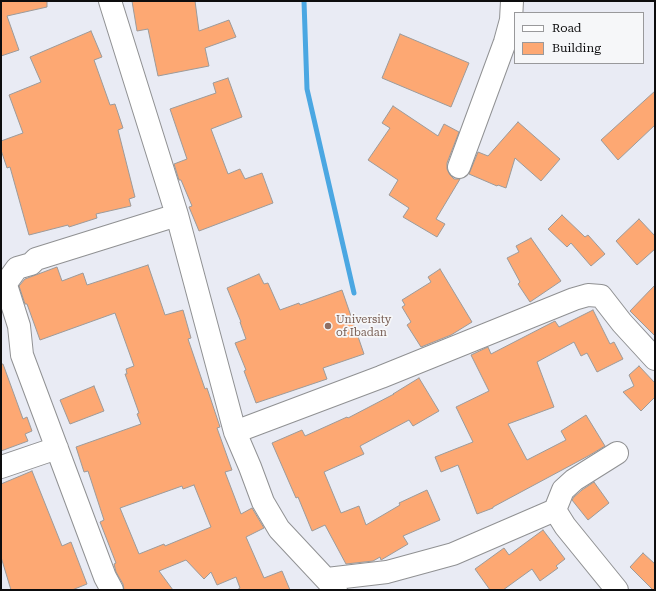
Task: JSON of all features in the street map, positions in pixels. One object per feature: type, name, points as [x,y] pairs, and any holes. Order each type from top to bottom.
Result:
[{"type":"street","points":[[110,1],[177,215],[235,432],[263,502],[278,529],[332,585],[453,554],[555,510],[563,490],[574,480],[617,453]]},
{"type":"street","points":[[459,167],[505,42],[511,20],[512,1]]},
{"type":"street","points":[[112,590],[105,577],[22,355],[18,326],[3,287],[17,268],[31,264],[36,259],[177,215]]},
{"type":"street","points":[[235,432],[381,377],[574,299],[588,295],[600,296],[622,323],[655,358]]},
{"type":"street","points":[[1,467],[57,448]]},
{"type":"street","points":[[555,510],[565,526],[617,590]]},
{"type":"shaded area","name":"University of Ibadan","points":[[1,1],[655,1],[655,590],[1,590]]},
{"type":"building","points":[[1,1],[47,1],[47,7],[7,16],[19,50],[1,56]]},
{"type":"building","points":[[132,1],[195,1],[199,31],[229,20],[236,37],[205,48],[209,66],[158,76],[148,29],[137,31]]},
{"type":"building","points":[[91,31],[102,57],[94,60],[110,105],[115,104],[123,128],[118,130],[135,197],[129,199],[131,206],[96,214],[97,218],[69,227],[68,225],[29,235],[10,167],[7,168],[1,150],[1,141],[23,133],[9,95],[41,82],[30,57]]},
{"type":"building","points":[[400,34],[469,63],[451,107],[382,78]]},
{"type":"building","points":[[228,78],[242,117],[211,129],[228,174],[240,169],[245,179],[262,173],[273,203],[199,231],[189,207],[192,206],[181,180],[179,180],[174,164],[187,159],[170,109],[216,93],[213,83]]},
{"type":"building","points":[[655,91],[655,125],[618,160],[601,140]]},
{"type":"building","points":[[393,106],[438,136],[444,124],[459,132],[447,163],[447,169],[454,179],[460,179],[436,219],[445,224],[437,237],[403,217],[409,208],[389,195],[398,180],[368,160],[390,128],[382,123]]},
{"type":"building","points":[[518,122],[560,159],[541,181],[515,158],[506,188],[497,186],[469,174],[478,152],[488,156]]},
{"type":"building","points":[[562,215],[585,237],[588,235],[605,254],[591,266],[571,243],[567,247],[548,229]]},
{"type":"building","points":[[639,219],[655,236],[655,249],[637,265],[616,241]]},
{"type":"building","points":[[531,238],[561,281],[530,302],[518,284],[520,282],[507,258],[519,252],[516,246]]},
{"type":"building","points":[[148,265],[165,315],[183,310],[191,338],[188,339],[205,389],[207,388],[220,427],[217,428],[232,470],[225,472],[241,514],[252,508],[264,528],[246,537],[264,578],[282,571],[290,590],[237,590],[240,588],[236,577],[217,585],[211,572],[204,579],[186,560],[159,571],[173,590],[124,590],[123,584],[116,572],[114,564],[116,563],[100,522],[104,520],[88,471],[84,472],[76,447],[141,424],[137,414],[139,413],[125,374],[127,374],[126,369],[134,366],[115,313],[40,340],[19,286],[25,279],[57,267],[62,281],[83,273],[87,285]],"holes":[[[194,485],[211,527],[165,546],[164,544],[139,554],[120,508],[182,486],[183,489]]]},
{"type":"building","points":[[440,269],[472,322],[451,335],[421,347],[407,325],[411,322],[402,307],[405,305],[402,300],[431,282],[428,277]]},
{"type":"building","points":[[259,274],[264,284],[268,283],[280,310],[299,303],[300,305],[342,290],[364,354],[323,368],[327,379],[256,403],[244,371],[246,370],[235,343],[246,339],[241,322],[227,288]]},
{"type":"building","points":[[655,285],[655,336],[630,311]]},
{"type":"building","points":[[593,310],[610,344],[614,342],[623,359],[597,372],[587,353],[581,356],[574,342],[537,362],[554,407],[508,424],[527,460],[566,440],[561,431],[586,415],[605,446],[493,508],[477,514],[458,465],[441,472],[435,457],[473,442],[456,407],[489,391],[471,355],[488,347],[491,354],[555,321],[559,327]]},
{"type":"building","points":[[1,364],[3,364],[23,419],[27,417],[32,431],[25,434],[28,441],[1,451]]},
{"type":"building","points":[[639,366],[655,383],[655,397],[641,411],[623,392],[634,386],[629,375]]},
{"type":"building","points":[[419,378],[439,411],[413,426],[409,420],[360,446],[364,454],[324,472],[341,513],[359,506],[366,525],[400,505],[399,503],[427,490],[440,520],[403,536],[408,544],[381,560],[380,557],[373,561],[346,564],[325,525],[312,531],[298,497],[296,498],[272,443],[302,430],[305,436],[347,417],[348,418],[394,394]]},
{"type":"building","points":[[94,386],[104,411],[70,424],[60,400]]},
{"type":"building","points":[[32,471],[62,546],[71,542],[87,584],[72,590],[11,590],[1,557],[1,484]]},
{"type":"building","points":[[594,482],[609,503],[588,520],[572,500],[582,490]]},
{"type":"building","points":[[543,530],[565,559],[556,566],[558,568],[540,581],[532,569],[503,590],[490,590],[475,569],[504,548],[509,555]]},
{"type":"building","points":[[643,553],[655,564],[655,590],[653,590],[630,567]]},
{"type":"waterway","points":[[304,1],[307,89],[354,293]]},
{"type":"place","name":"University of Ibadan","points":[[328,326]]}]
